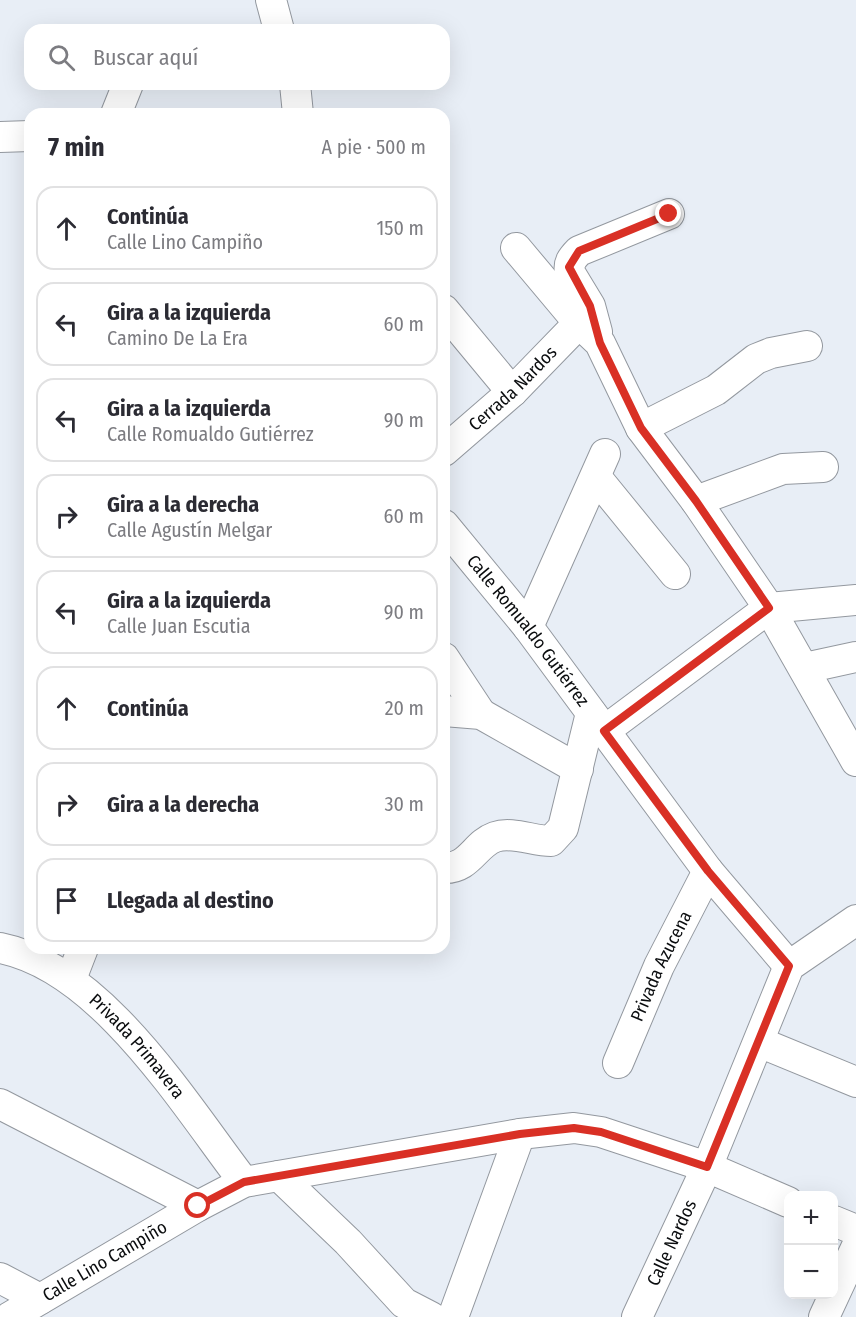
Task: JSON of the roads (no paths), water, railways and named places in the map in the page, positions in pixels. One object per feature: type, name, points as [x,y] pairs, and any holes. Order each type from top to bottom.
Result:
[{"type":"street","points":[[272,0],[278,24]]},
{"type":"street","points":[[118,108],[126,90]]},
{"type":"street","points":[[296,90],[297,108]]},
{"type":"street","points":[[0,137],[24,136]]},
{"type":"street","points":[[669,214],[579,251],[570,263],[570,273],[590,306],[600,343],[641,428],[696,501],[769,608],[856,761]]},
{"type":"street","points":[[516,248],[579,323],[600,343]]},
{"type":"street","points":[[450,317],[512,392]]},
{"type":"street","name":"Cerrada Nardos","points":[[450,446],[512,392],[579,323]]},
{"type":"street","points":[[641,428],[716,390],[756,360],[771,352],[807,346]]},
{"type":"street","points":[[528,627],[601,465],[675,574]]},
{"type":"street","points":[[696,501],[783,469],[823,467]]},
{"type":"street","name":"Calle Romualdo Gutiérrez","points":[[450,532],[528,627],[708,871],[789,966]]},
{"type":"street","points":[[450,867],[460,865],[470,859],[495,837],[506,835],[551,841],[558,837],[563,828],[578,769],[598,722],[769,608],[856,600]]},
{"type":"street","points":[[805,668],[856,657]]},
{"type":"street","points":[[450,667],[480,714]]},
{"type":"street","points":[[450,712],[480,714],[578,769]]},
{"type":"street","name":"Privada Azucena","points":[[618,1064],[659,966],[708,871]]},
{"type":"street","points":[[789,966],[854,925]]},
{"type":"street","name":"Privada Primavera","points":[[0,948],[12,950],[71,979],[119,1021],[244,1182]]},
{"type":"street","points":[[71,979],[81,954]]},
{"type":"street","name":"Calle Nardos","points":[[637,1317],[707,1167],[789,966]]},
{"type":"street","points":[[759,1042],[856,1082]]},
{"type":"street","points":[[0,1104],[198,1206]]},
{"type":"street","name":"Calle Lino Campiño","points":[[10,1317],[198,1206],[244,1182],[520,1134],[574,1128],[601,1132],[707,1167],[784,1200]]},
{"type":"street","points":[[453,1317],[520,1134]]},
{"type":"street","points":[[279,1176],[348,1242],[396,1310],[431,1317]]},
{"type":"street","points":[[838,1223],[856,1230]]},
{"type":"street","points":[[824,1317],[856,1248]]},
{"type":"street","points":[[0,1278],[40,1299]]}]
